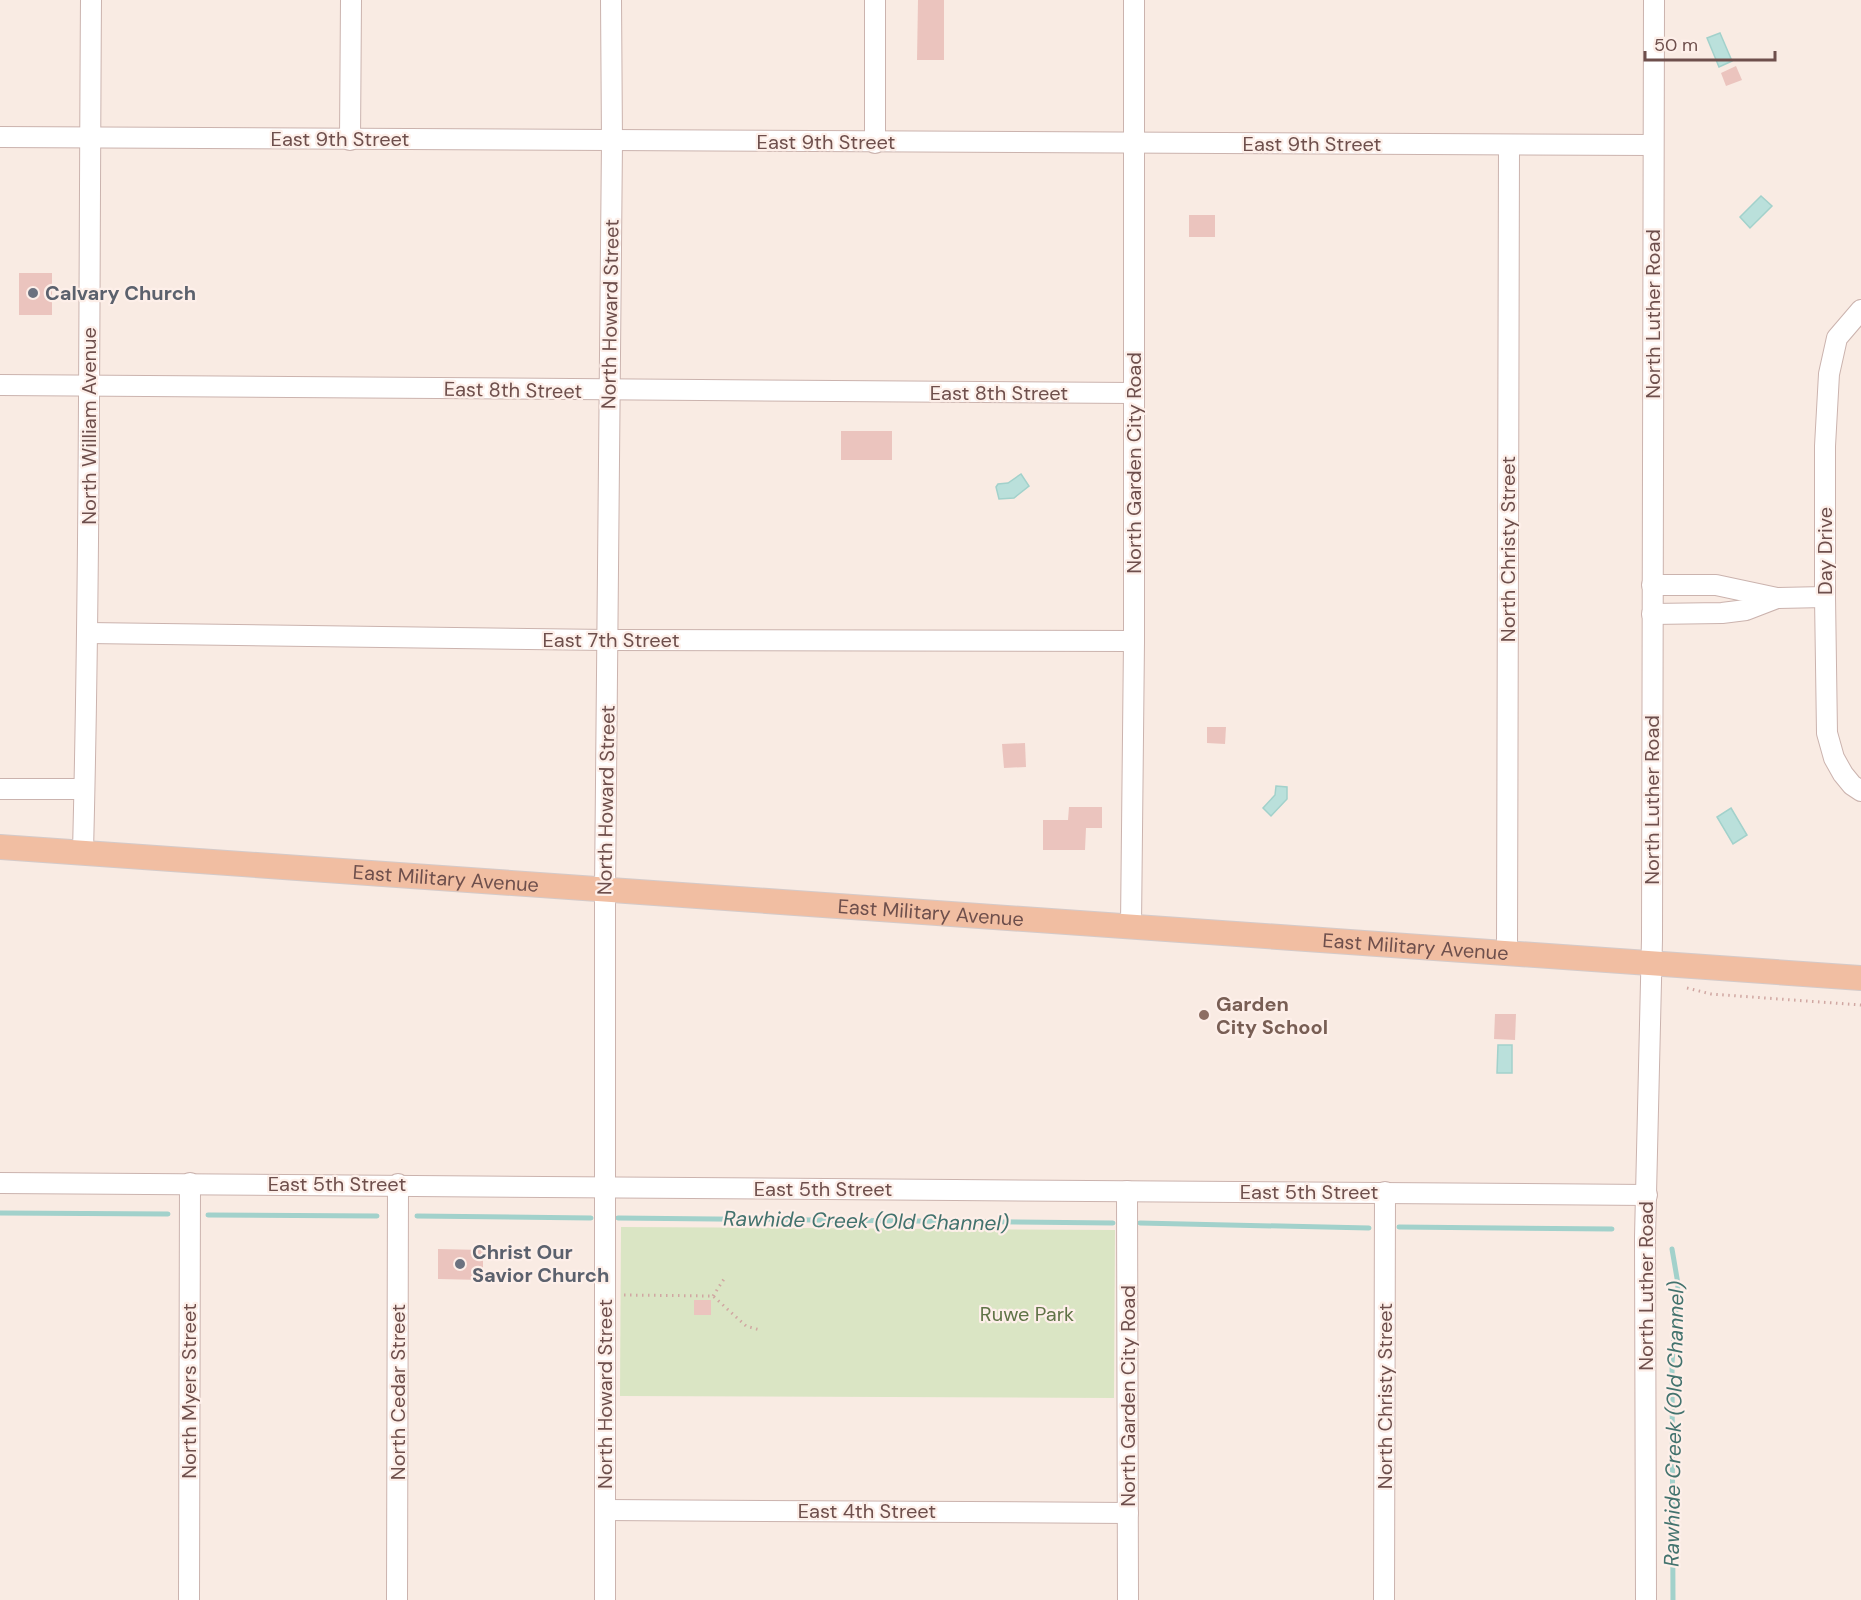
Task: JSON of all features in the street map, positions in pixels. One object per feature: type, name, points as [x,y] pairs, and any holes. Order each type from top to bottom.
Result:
[{"type":"main road","name":"East Military Avenue","points":[[0,847],[1508,953],[1651,974],[1861,978]]},
{"type":"street","name":"North William Avenue","points":[[83,852],[88,633],[91,0]]},
{"type":"street","points":[[350,140],[351,0]]},
{"type":"street","name":"North Howard Street","points":[[605,1600],[605,889],[612,141],[611,0]]},
{"type":"street","points":[[875,0],[875,142]]},
{"type":"street","name":"North Garden City Road","points":[[1131,926],[1134,640],[1134,0]]},
{"type":"street","name":"North Luther Road","points":[[1646,1600],[1647,1195],[1651,974],[1654,0]]},
{"type":"street","name":"East 9th Street","points":[[0,137],[1653,146]]},
{"type":"street","name":"North Christy Street","points":[[1508,953],[1509,145]]},
{"type":"street","name":"Day Drive","points":[[1861,310],[1837,338],[1829,375],[1825,446],[1827,733],[1834,758],[1843,774],[1852,785],[1861,791]]},
{"type":"street","name":"East 8th Street","points":[[0,385],[1134,393]]},
{"type":"street","points":[[1652,585],[1716,585],[1777,598],[1825,597]]},
{"type":"street","points":[[1652,614],[1722,613],[1746,610],[1777,598]]},
{"type":"street","name":"East 7th Street","points":[[88,633],[608,640],[1134,640]]},
{"type":"street","points":[[0,789],[84,789]]},
{"type":"street","name":"East 5th Street","points":[[0,1183],[398,1184],[606,1188],[1647,1195]]},
{"type":"street","name":"North Myers Street","points":[[189,1600],[190,1183]]},
{"type":"street","name":"North Cedar Street","points":[[398,1184],[398,1600]]},
{"type":"street","name":"North Garden City Road","points":[[1127,1191],[1128,1600]]},
{"type":"street","name":"North Christy Street","points":[[1384,1600],[1385,1192]]},
{"type":"street","name":"East 4th Street","points":[[605,1510],[1128,1513]]},
{"type":"path","points":[[1651,974],[1681,986],[1711,994],[1861,1005]]},
{"type":"path","points":[[713,1296],[724,1279]]},
{"type":"path","points":[[624,1295],[713,1296],[746,1326],[760,1330]]},
{"type":"green space","name":"Ruwe Park","points":[[621,1227],[1115,1230],[1114,1398],[620,1396]]},
{"type":"water","points":[[1720,33],[1732,61],[1719,67],[1707,38]]},
{"type":"water","points":[[1761,196],[1772,206],[1750,228],[1740,217]]},
{"type":"water","points":[[1021,474],[1029,486],[1014,498],[999,499],[996,487],[998,484],[1008,483]]},
{"type":"water","points":[[1276,786],[1287,787],[1287,799],[1271,816],[1263,808],[1275,795]]},
{"type":"water","points":[[1731,808],[1747,835],[1733,844],[1717,817]]},
{"type":"water","points":[[1498,1045],[1512,1045],[1512,1073],[1497,1073]]},
{"type":"building","points":[[918,0],[944,0],[944,60],[917,60]]},
{"type":"building","points":[[1736,66],[1742,80],[1726,86],[1721,73]]},
{"type":"building","points":[[1189,215],[1215,215],[1215,237],[1189,237]]},
{"type":"building","points":[[19,273],[52,273],[52,315],[19,315]]},
{"type":"building","points":[[841,431],[892,431],[892,460],[841,460]]},
{"type":"building","points":[[1207,727],[1226,727],[1225,744],[1207,743]]},
{"type":"building","points":[[1025,743],[1026,767],[1004,768],[1002,744]]},
{"type":"building","points":[[1069,807],[1102,807],[1102,828],[1086,828],[1085,850],[1043,850],[1043,820],[1068,820]]},
{"type":"building","points":[[1495,1014],[1516,1014],[1515,1040],[1494,1039]]},
{"type":"building","name":"Christ Our Savior Church","points":[[438,1249],[483,1250],[483,1280],[438,1279]]},
{"type":"building","points":[[694,1300],[711,1300],[711,1315],[694,1315]]},
{"type":"waterway","name":"Rawhide Creek (Old Channel)","points":[[0,1213],[168,1214]]},
{"type":"waterway","name":"Rawhide Creek (Old Channel)","points":[[208,1215],[377,1216]]},
{"type":"waterway","name":"Rawhide Creek (Old Channel)","points":[[417,1216],[591,1218]]},
{"type":"waterway","name":"Rawhide Creek (Old Channel)","points":[[618,1218],[1113,1223]]},
{"type":"waterway","name":"Rawhide Creek (Old Channel)","points":[[1140,1223],[1369,1228]]},
{"type":"waterway","name":"Rawhide Creek (Old Channel)","points":[[1399,1227],[1612,1229]]},
{"type":"waterway","name":"Rawhide Creek (Old Channel)","points":[[1672,1249],[1678,1284],[1672,1363],[1673,1600]]},
{"type":"place","name":"Calvary Church","points":[[33,293]]},
{"type":"place","name":"Garden City School","points":[[1204,1015]]},
{"type":"place","name":"Christ Our Savior Church","points":[[460,1264]]}]
